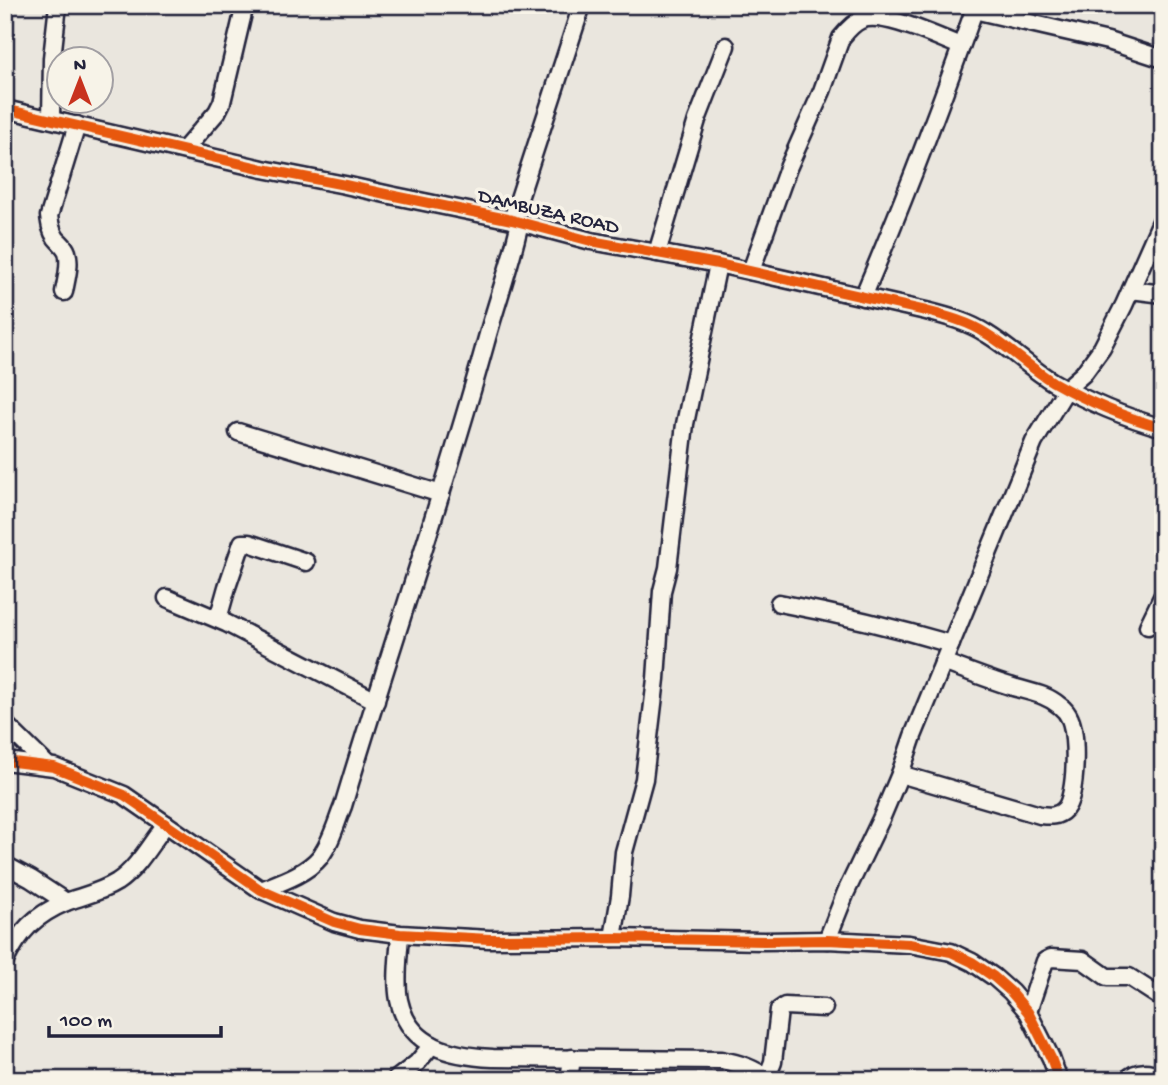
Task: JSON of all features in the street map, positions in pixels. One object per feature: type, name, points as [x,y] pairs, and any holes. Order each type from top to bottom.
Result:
[{"type":"street","points":[[51,119],[52,58],[58,5]]},
{"type":"street","points":[[184,150],[217,112],[222,102],[245,5]]},
{"type":"street","points":[[261,890],[288,879],[321,856],[343,806],[513,257],[516,221],[582,5]]},
{"type":"street","points":[[863,297],[895,223],[975,8],[1087,36],[1163,60]]},
{"type":"street","points":[[751,271],[788,168],[844,34],[861,20],[883,18],[961,46]]},
{"type":"street","points":[[657,253],[697,120],[726,46]]},
{"type":"street","name":"DAMBUZA ROAD","points":[[5,109],[263,169],[516,221],[591,241],[751,271],[948,317],[976,328],[1055,383],[1112,412],[1163,428]]},
{"type":"street","points":[[64,292],[68,253],[55,237],[50,226],[50,216],[77,125]]},
{"type":"street","points":[[827,940],[900,774],[913,736],[1034,442],[1067,388],[1083,374],[1102,348],[1162,219]]},
{"type":"street","points":[[613,938],[624,852],[643,779],[656,679],[662,591],[668,568],[682,442],[718,264]]},
{"type":"street","points":[[1130,290],[1163,294]]},
{"type":"street","points":[[238,432],[440,494]]},
{"type":"street","points":[[218,619],[242,542],[306,562]]},
{"type":"street","points":[[1147,626],[1163,595]]},
{"type":"street","points":[[167,598],[218,619],[376,701]]},
{"type":"street","points":[[779,603],[871,621],[951,644]]},
{"type":"street","points":[[900,774],[1040,816],[1057,815],[1064,810],[1073,793],[1072,727],[1065,710],[1036,692],[1012,687],[943,662]]},
{"type":"street","points":[[5,724],[46,764]]},
{"type":"street","points":[[5,761],[46,764],[124,795],[261,890],[334,922],[360,929],[489,939],[827,940],[909,944],[951,952],[972,962],[1011,992],[1028,1013],[1059,1080]]},
{"type":"street","points":[[5,961],[26,927],[66,902],[117,882],[134,868],[166,824]]},
{"type":"street","points":[[5,865],[66,902]]},
{"type":"street","points":[[400,934],[399,1000],[409,1023],[421,1038],[432,1045],[447,1052],[474,1057],[721,1060],[739,1063],[768,1079],[773,1062],[779,1010],[785,1006],[824,1008]]},
{"type":"street","points":[[1028,1013],[1045,961],[1051,958],[1079,959],[1107,977],[1129,977],[1163,999]]},
{"type":"street","points":[[395,1080],[417,1063],[432,1045]]},
{"type":"street","points":[[569,1080],[572,1058]]},
{"type":"street","points":[[1126,1080],[1140,1071],[1163,1077]]},
{"type":"cycle path","points":[[5,109],[263,169],[512,220],[591,241],[718,264],[941,315],[980,330],[1053,382],[1079,396],[1120,414],[1163,428]]},
{"type":"cycle path","points":[[5,761],[54,767],[124,795],[261,890],[334,922],[360,929],[489,939],[827,940],[909,944],[951,952],[994,977],[1028,1012],[1059,1080]]}]
